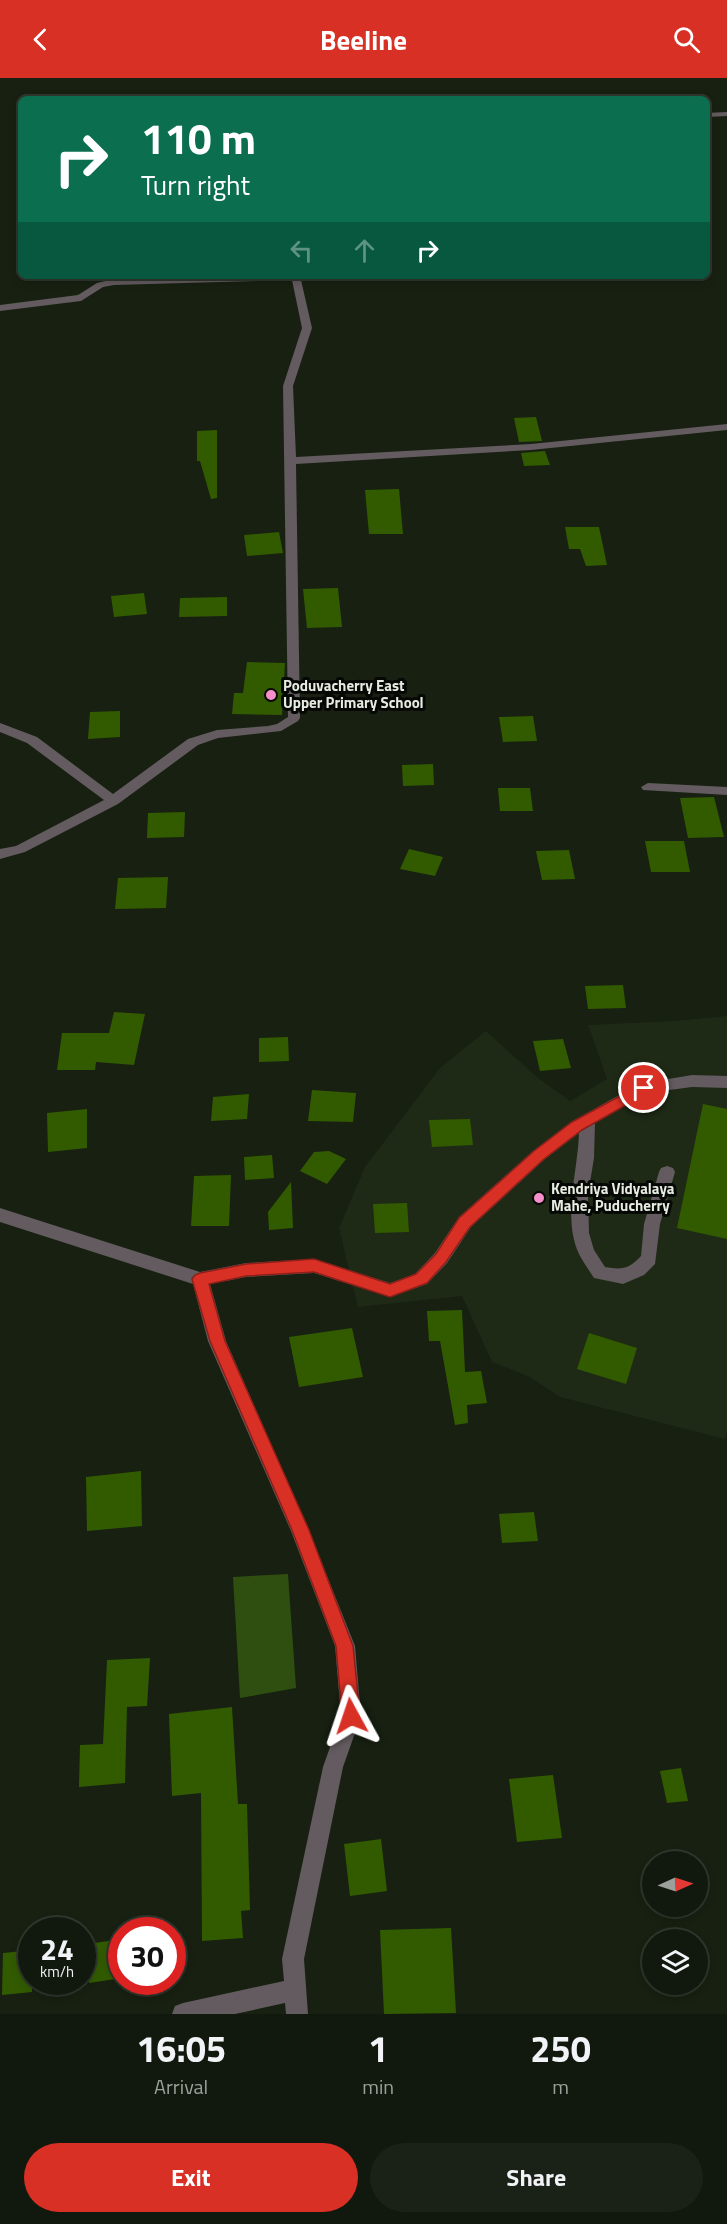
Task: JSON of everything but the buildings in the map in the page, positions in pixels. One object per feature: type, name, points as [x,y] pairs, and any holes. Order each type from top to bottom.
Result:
[{"type":"street","points":[[710,115],[727,114]]},
{"type":"street","points":[[0,308],[81,298],[100,285],[114,282],[296,279],[307,328],[288,386],[294,718],[281,727],[217,734],[194,742],[113,801],[20,849],[0,854]]},
{"type":"street","points":[[291,461],[531,447],[727,426]]},
{"type":"street","points":[[0,727],[32,740],[113,801]]},
{"type":"street","points":[[648,787],[727,791]]},
{"type":"street","points":[[0,1215],[200,1279],[246,1270],[314,1266],[390,1290],[421,1279],[441,1258],[465,1222],[539,1155],[587,1120],[644,1088],[692,1082],[727,1082]]},
{"type":"street","points":[[587,1120],[586,1158],[580,1194],[581,1233],[586,1252],[600,1273],[623,1277],[639,1270],[649,1259],[652,1224],[667,1173]]},
{"type":"street","points":[[200,1279],[218,1341],[300,1530],[345,1646],[351,1716],[333,1767],[293,1959],[297,2014]]},
{"type":"street","points":[[183,2014],[296,1990]]},
{"type":"shaded area","name":"Kendriya Vidyalaya Mahe, Puducherry","points":[[727,1016],[727,1431],[725,1439],[560,1397],[530,1377],[492,1362],[462,1296],[358,1307],[339,1228],[365,1167],[440,1068],[486,1031],[538,1078],[570,1101],[607,1079],[588,1025]]},
{"type":"shaded area","points":[[288,1574],[296,1688],[240,1698],[233,1577]]},
{"type":"place","name":"Poduvacherry East Upper Primary School","points":[[271,695]]},
{"type":"place","name":"Kendriya Vidyalaya Mahe, Puducherry","points":[[539,1198]]},
{"type":"route","points":[[351,1716],[345,1646],[300,1530],[218,1341],[200,1279],[246,1270],[314,1266],[390,1290],[421,1279],[441,1258],[465,1222],[539,1155],[577,1126],[644,1088]]}]
